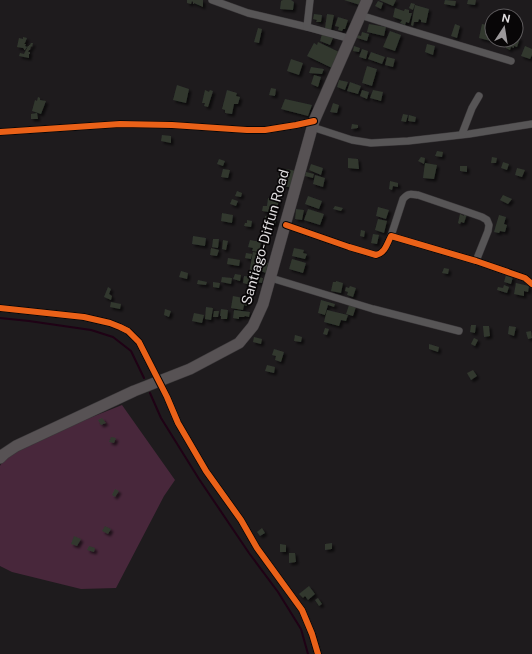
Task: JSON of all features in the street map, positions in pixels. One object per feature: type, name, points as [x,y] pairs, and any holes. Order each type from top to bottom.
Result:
[{"type":"main road","name":"Santiago-Diffun Road","points":[[0,458],[16,446],[134,392],[190,370],[239,342],[253,326],[264,304],[312,129],[367,0]]},
{"type":"street","points":[[212,0],[248,13],[351,38]]},
{"type":"street","points":[[307,27],[310,0]]},
{"type":"street","points":[[360,15],[511,61]]},
{"type":"street","points":[[462,134],[472,108],[479,96]]},
{"type":"street","points":[[0,132],[120,124],[172,125],[247,130],[265,130],[285,127],[312,129],[352,140],[371,143],[408,141],[532,124]]},
{"type":"street","points":[[286,224],[349,247],[376,255],[381,254],[390,236],[403,199],[406,195],[418,195],[487,220],[489,225],[488,231],[476,261]]},
{"type":"street","points":[[390,236],[476,261],[525,278],[532,284]]},
{"type":"street","points":[[271,278],[373,309],[459,331]]},
{"type":"street","points":[[0,308],[84,317],[110,323],[128,331],[139,342],[178,423],[206,471],[240,520],[257,548],[302,610],[318,654]]},
{"type":"shaded area","points":[[122,405],[175,480],[164,496],[116,588],[81,589],[12,572],[0,566],[1,464],[13,453],[72,425]]},
{"type":"building","points":[[187,0],[203,0],[203,7],[194,3],[193,4],[192,1],[191,4],[187,3]]},
{"type":"building","points":[[291,0],[294,2],[293,10],[280,9],[281,1]]},
{"type":"building","points":[[344,0],[362,0],[360,5]]},
{"type":"building","points":[[379,0],[396,0],[393,6]]},
{"type":"building","points":[[445,0],[456,1],[455,6],[444,4]]},
{"type":"building","points":[[468,0],[476,0],[475,5],[467,4]]},
{"type":"building","points":[[378,1],[383,3],[381,9],[375,6]]},
{"type":"building","points":[[411,3],[415,4],[413,10],[409,8]]},
{"type":"building","points":[[415,5],[429,9],[426,23],[421,22],[419,19],[418,22],[414,22],[413,26],[411,25]]},
{"type":"building","points":[[395,8],[404,11],[405,9],[409,10],[409,13],[412,13],[409,23],[406,22],[405,25],[400,23],[402,20],[393,17]]},
{"type":"building","points":[[314,14],[322,15],[321,22],[316,22],[317,20],[313,19]]},
{"type":"building","points":[[327,14],[334,15],[331,30],[325,28]]},
{"type":"building","points":[[338,17],[348,20],[345,29],[342,31],[338,30],[339,27],[335,26]]},
{"type":"building","points":[[369,24],[386,27],[384,36],[367,32]]},
{"type":"building","points":[[455,24],[460,26],[457,38],[451,36]]},
{"type":"building","points":[[482,24],[484,24],[484,39],[479,38]]},
{"type":"building","points":[[258,28],[262,29],[259,43],[254,42]]},
{"type":"building","points":[[390,31],[401,35],[395,51],[383,47]]},
{"type":"building","points":[[362,32],[369,34],[367,41],[357,38],[357,35],[361,36]]},
{"type":"building","points":[[322,34],[333,38],[330,45],[320,41]]},
{"type":"building","points":[[23,37],[27,38],[24,44],[26,44],[25,46],[27,47],[25,50],[17,47],[19,38],[23,39]]},
{"type":"building","points":[[318,42],[339,52],[332,68],[307,56],[314,43],[317,45]]},
{"type":"building","points":[[31,43],[33,43],[28,52],[30,52],[29,58],[19,56],[20,53],[24,54]]},
{"type":"building","points":[[427,44],[435,46],[433,55],[425,52]]},
{"type":"building","points":[[354,46],[360,48],[359,52],[353,51]]},
{"type":"building","points":[[525,46],[532,49],[530,59],[521,56]]},
{"type":"building","points":[[362,49],[368,51],[366,59],[359,57]]},
{"type":"building","points":[[371,52],[385,57],[382,64],[368,59]]},
{"type":"building","points":[[387,57],[395,59],[393,67],[385,65]]},
{"type":"building","points":[[291,59],[303,63],[299,75],[287,71]]},
{"type":"building","points":[[367,66],[377,69],[372,86],[362,83]]},
{"type":"building","points":[[311,67],[324,69],[322,74],[309,73]]},
{"type":"building","points":[[314,75],[321,77],[318,87],[311,84]]},
{"type":"building","points":[[339,80],[348,82],[345,90],[337,87]]},
{"type":"building","points":[[350,82],[361,86],[358,94],[347,91]]},
{"type":"building","points":[[177,85],[189,89],[186,103],[173,100]]},
{"type":"building","points":[[271,88],[276,89],[275,96],[269,95]]},
{"type":"building","points":[[205,90],[209,92],[210,90],[213,91],[208,107],[204,106],[205,103],[202,103]]},
{"type":"building","points":[[227,90],[237,93],[236,96],[240,97],[238,104],[234,104],[232,114],[225,113],[225,110],[222,109]]},
{"type":"building","points":[[362,90],[369,92],[367,99],[360,96]]},
{"type":"building","points":[[373,90],[383,92],[381,101],[370,98]]},
{"type":"building","points":[[38,97],[40,100],[46,101],[41,114],[32,111],[35,100],[37,101]]},
{"type":"building","points":[[285,99],[312,105],[308,116],[281,109]]},
{"type":"building","points":[[333,103],[339,105],[337,113],[330,112]]},
{"type":"building","points":[[37,113],[38,119],[31,119],[31,114]]},
{"type":"building","points":[[403,114],[408,115],[406,122],[401,121]]},
{"type":"building","points":[[409,115],[416,117],[415,122],[408,121]]},
{"type":"building","points":[[352,124],[358,125],[358,128],[351,129]]},
{"type":"building","points":[[162,135],[171,136],[171,143],[161,141]]},
{"type":"building","points":[[437,151],[443,152],[442,157],[435,156]]},
{"type":"building","points":[[421,157],[425,158],[424,164],[418,161]]},
{"type":"building","points":[[492,157],[497,158],[496,163],[491,163]]},
{"type":"building","points":[[348,158],[358,159],[359,169],[348,168]]},
{"type":"building","points":[[219,159],[225,161],[223,166],[217,164]]},
{"type":"building","points":[[503,162],[509,164],[507,170],[501,168]]},
{"type":"building","points":[[425,163],[437,165],[434,179],[423,178]]},
{"type":"building","points":[[311,164],[323,168],[321,175],[309,170]]},
{"type":"building","points":[[460,166],[467,166],[467,172],[460,171]]},
{"type":"building","points":[[517,168],[525,170],[522,177],[515,175]]},
{"type":"building","points":[[223,169],[230,170],[228,178],[221,177]]},
{"type":"building","points":[[280,169],[296,171],[292,188],[277,184]]},
{"type":"building","points":[[306,172],[314,174],[313,178],[305,176]]},
{"type":"building","points":[[315,175],[325,178],[323,187],[313,184]]},
{"type":"building","points":[[390,181],[398,183],[398,187],[393,186],[392,190],[389,189]]},
{"type":"building","points":[[237,191],[242,193],[241,197],[235,196]]},
{"type":"building","points":[[503,195],[512,199],[508,204],[500,200]]},
{"type":"building","points":[[308,196],[322,201],[319,209],[305,204]]},
{"type":"building","points":[[268,198],[279,200],[276,213],[262,211],[263,206],[267,206]]},
{"type":"building","points":[[232,199],[238,201],[236,206],[230,204]]},
{"type":"building","points":[[335,206],[343,208],[341,211],[333,209]]},
{"type":"building","points":[[378,207],[389,210],[386,219],[376,216]]},
{"type":"building","points":[[296,209],[304,210],[302,220],[295,219]]},
{"type":"building","points":[[308,209],[324,214],[320,225],[304,220]]},
{"type":"building","points":[[222,213],[233,215],[232,223],[221,221]]},
{"type":"building","points":[[460,214],[464,216],[464,214],[467,214],[464,223],[461,222],[460,224],[458,223]]},
{"type":"building","points":[[499,215],[506,217],[504,224],[507,225],[505,232],[494,232]]},
{"type":"building","points":[[265,216],[276,219],[275,225],[264,223]]},
{"type":"building","points":[[378,219],[387,221],[384,233],[375,230]]},
{"type":"building","points":[[247,220],[252,221],[251,227],[244,226],[245,223],[247,223]]},
{"type":"building","points":[[361,230],[365,231],[364,237],[360,236]]},
{"type":"building","points":[[373,234],[379,235],[377,244],[371,243]]},
{"type":"building","points":[[193,236],[206,238],[205,246],[192,244]]},
{"type":"building","points":[[213,239],[219,239],[218,248],[212,247]]},
{"type":"building","points":[[223,240],[228,241],[226,250],[222,249]]},
{"type":"building","points":[[250,240],[261,242],[259,252],[252,251],[253,248],[248,247]]},
{"type":"building","points":[[211,248],[219,250],[217,256],[210,255]]},
{"type":"building","points":[[294,248],[304,250],[303,253],[307,254],[305,259],[292,256]]},
{"type":"building","points":[[253,252],[263,254],[261,266],[263,267],[264,262],[268,263],[266,273],[260,271],[259,275],[249,273]]},
{"type":"building","points":[[246,253],[252,254],[251,259],[245,258]]},
{"type":"building","points":[[228,258],[240,260],[239,266],[227,264]]},
{"type":"building","points":[[292,259],[306,263],[303,273],[289,269]]},
{"type":"building","points":[[444,268],[449,269],[448,274],[442,273]]},
{"type":"building","points":[[181,271],[188,273],[187,279],[179,277]]},
{"type":"building","points":[[235,274],[241,275],[240,281],[233,279]]},
{"type":"building","points":[[506,275],[513,277],[511,284],[504,282]]},
{"type":"building","points":[[244,276],[252,277],[251,285],[243,283]]},
{"type":"building","points":[[222,277],[232,278],[231,284],[221,282]]},
{"type":"building","points":[[256,277],[263,278],[262,283],[255,282]]},
{"type":"building","points":[[198,280],[207,282],[206,285],[197,284]]},
{"type":"building","points":[[336,281],[343,283],[341,293],[331,291],[333,282]]},
{"type":"building","points":[[213,282],[220,283],[219,288],[213,287]]},
{"type":"building","points":[[516,283],[529,286],[528,292],[524,291],[524,296],[514,294]]},
{"type":"building","points":[[504,285],[509,287],[507,293],[497,290],[498,287],[503,288]]},
{"type":"building","points":[[350,286],[356,288],[353,297],[347,295],[348,292],[345,291],[346,287],[349,288]]},
{"type":"building","points":[[108,287],[111,289],[109,294],[112,296],[111,300],[104,297]]},
{"type":"building","points":[[233,296],[248,299],[247,306],[244,305],[243,310],[231,308]]},
{"type":"building","points":[[321,300],[335,304],[334,307],[328,305],[325,315],[318,313]]},
{"type":"building","points":[[111,302],[121,304],[120,309],[110,307]]},
{"type":"building","points":[[349,305],[356,307],[353,316],[346,314]]},
{"type":"building","points":[[206,307],[213,308],[211,320],[205,319]]},
{"type":"building","points":[[165,309],[171,311],[169,317],[164,315]]},
{"type":"building","points":[[221,309],[228,310],[227,319],[221,319]]},
{"type":"building","points":[[234,310],[250,312],[249,317],[239,317],[239,319],[233,318]]},
{"type":"building","points":[[327,310],[348,315],[346,321],[341,320],[339,326],[324,322]]},
{"type":"building","points":[[214,311],[219,311],[218,317],[213,317]]},
{"type":"building","points":[[194,313],[204,315],[202,323],[192,321]]},
{"type":"building","points":[[471,325],[476,325],[475,333],[470,332]]},
{"type":"building","points":[[483,326],[489,326],[490,336],[484,337]]},
{"type":"building","points":[[509,326],[516,327],[514,336],[508,334]]},
{"type":"building","points":[[325,328],[329,329],[327,335],[323,334]]},
{"type":"building","points":[[531,331],[532,338],[528,339],[526,332]]},
{"type":"building","points":[[295,335],[302,337],[301,342],[294,341]]},
{"type":"building","points":[[254,337],[262,339],[261,344],[253,342]]},
{"type":"building","points":[[474,338],[478,340],[475,346],[471,344]]},
{"type":"building","points":[[429,344],[439,347],[438,352],[429,349]]},
{"type":"building","points":[[274,349],[284,352],[281,362],[275,360],[276,356],[272,355]]},
{"type":"building","points":[[267,365],[275,367],[274,373],[265,371]]},
{"type":"building","points":[[473,370],[477,376],[471,380],[467,373]]},
{"type":"building","points":[[102,418],[106,423],[101,425],[98,420]]},
{"type":"building","points":[[111,437],[116,438],[114,443],[109,442]]},
{"type":"building","points":[[115,489],[119,491],[115,497],[112,495]]},
{"type":"building","points":[[105,526],[111,529],[108,534],[102,531]]},
{"type":"building","points":[[262,528],[265,533],[260,536],[257,532]]},
{"type":"building","points":[[74,536],[81,539],[77,546],[71,544]]},
{"type":"building","points":[[332,543],[332,549],[325,550],[325,544]]},
{"type":"building","points":[[280,544],[286,545],[286,552],[280,552]]},
{"type":"building","points":[[89,546],[95,548],[94,552],[87,550]]},
{"type":"building","points":[[289,553],[295,553],[296,562],[289,563]]},
{"type":"building","points":[[309,586],[315,594],[308,600],[305,596],[303,598],[299,594]]},
{"type":"building","points":[[318,598],[322,604],[319,606],[315,600]]},
{"type":"waterway","points":[[0,318],[91,330],[113,337],[131,351],[144,378]]},
{"type":"waterway","points":[[150,393],[161,418],[199,479],[249,553],[278,592],[301,629],[308,654]]},
{"type":"cycle path","points":[[0,132],[120,124],[265,130],[314,121]]},
{"type":"cycle path","points":[[286,225],[376,255],[384,250],[391,236],[476,261],[525,278],[532,284]]},
{"type":"cycle path","points":[[0,308],[84,317],[110,323],[128,331],[139,342],[167,397],[178,423],[206,471],[241,520],[257,548],[302,610],[318,654]]}]
